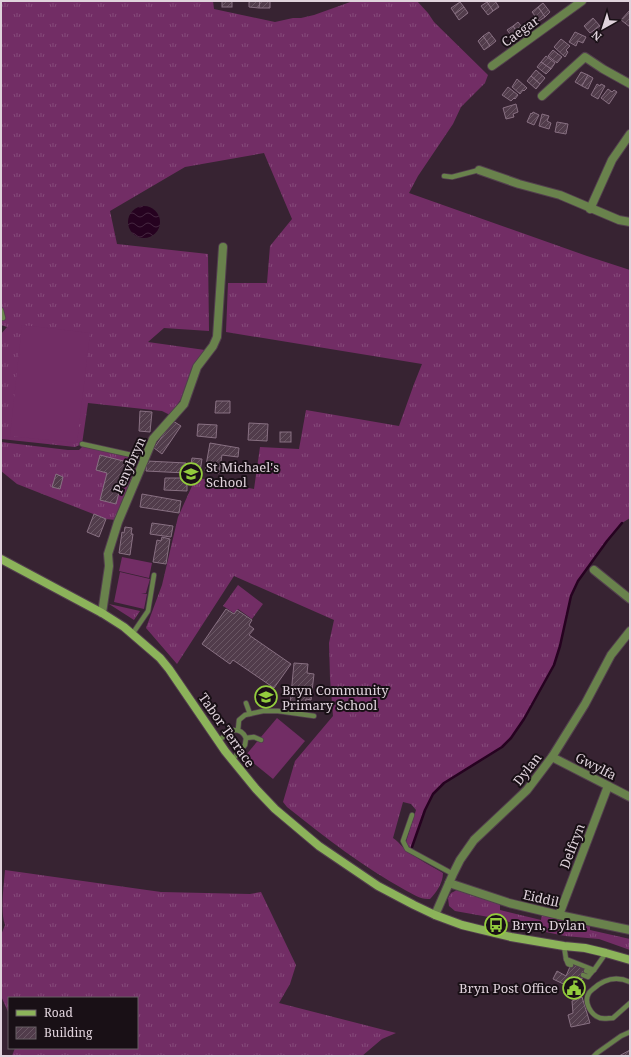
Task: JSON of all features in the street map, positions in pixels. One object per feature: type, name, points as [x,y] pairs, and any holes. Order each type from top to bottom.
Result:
[{"type":"main road","name":"Tabor Terrace","points":[[1,559],[102,613],[133,633],[160,658],[232,760],[275,809],[319,846],[378,886],[435,915],[462,925],[511,937],[585,948],[630,960]]},
{"type":"street","name":"Caegar","points":[[492,66],[582,1]]},
{"type":"street","points":[[542,96],[586,57],[603,70],[630,84]]},
{"type":"street","points":[[590,209],[612,160],[630,134]]},
{"type":"street","points":[[479,170],[519,184],[560,195],[618,220],[630,222]]},
{"type":"street","name":"Penybryn","points":[[102,613],[109,566],[108,554],[118,522],[153,439],[184,404],[197,367],[213,346],[217,337],[223,247]]},
{"type":"street","points":[[594,570],[630,599]]},
{"type":"street","name":"Dylan","points":[[435,915],[460,860],[474,840],[526,790],[552,756],[585,704],[611,655],[630,631]]},
{"type":"street","name":"Gwylfa","points":[[552,756],[630,797]]},
{"type":"street","name":"Delfryn","points":[[559,915],[608,786]]},
{"type":"street","name":"Eiddil","points":[[449,882],[509,903],[630,930]]},
{"type":"lane","points":[[444,176],[452,177],[479,170]]},
{"type":"lane","points":[[1,310],[3,318]]},
{"type":"lane","points":[[82,444],[145,458]]},
{"type":"lane","points":[[133,633],[148,611],[154,575]]},
{"type":"lane","points":[[246,702],[250,714]]},
{"type":"lane","points":[[238,730],[240,720],[245,715],[263,711],[278,711],[314,716]]},
{"type":"lane","points":[[218,740],[233,730],[238,730],[243,733],[246,738],[245,745],[232,760]]},
{"type":"lane","points":[[246,738],[254,737],[261,740]]},
{"type":"lane","points":[[412,815],[403,841],[407,849],[453,874]]},
{"type":"lane","points":[[564,946],[568,964],[593,971]]},
{"type":"lane","points":[[584,973],[588,977],[606,953]]},
{"type":"lane","points":[[630,982],[624,979],[610,978],[597,985],[588,994],[587,1002],[590,1012],[600,1018],[613,1018],[630,1003]]},
{"type":"lane","points":[[594,1056],[596,1053],[621,1036],[630,1032]]},
{"type":"green space","points":[[1,1],[213,1],[214,9],[275,22],[314,15],[353,1],[417,1],[434,22],[488,75],[485,83],[461,107],[453,124],[418,176],[409,193],[630,270],[630,518],[622,523],[607,541],[578,581],[571,596],[560,646],[554,665],[524,719],[511,738],[502,747],[444,783],[433,794],[425,810],[412,849],[406,842],[416,810],[411,804],[403,802],[393,838],[411,854],[443,873],[439,888],[430,899],[420,898],[374,872],[287,807],[283,802],[295,761],[333,716],[329,643],[334,620],[234,576],[177,664],[146,628],[162,585],[178,517],[192,486],[194,477],[254,489],[260,447],[299,449],[306,410],[399,426],[422,364],[226,332],[228,283],[267,283],[270,246],[292,219],[264,153],[185,167],[110,211],[117,244],[208,254],[209,331],[164,328],[148,342],[205,350],[191,372],[186,392],[170,415],[162,411],[88,403],[82,444],[75,447],[1,439],[1,334],[7,327],[1,325]]},
{"type":"green space","points":[[22,325],[90,333],[77,443],[10,436]]},
{"type":"green space","points":[[1,442],[68,450],[79,450],[83,446],[140,459],[115,520],[106,519],[17,484],[1,471]]},
{"type":"green space","points":[[122,557],[152,563],[149,578],[119,571]]},
{"type":"green space","points":[[120,572],[150,579],[146,593],[141,593],[147,594],[144,609],[114,602]]},
{"type":"green space","points":[[238,585],[263,604],[252,619],[238,609],[234,613],[223,606]]},
{"type":"green space","points":[[109,604],[140,611],[134,620]]},
{"type":"green space","points":[[277,718],[305,741],[273,779],[245,756]]},
{"type":"green space","points":[[5,870],[161,892],[250,894],[261,892],[296,965],[290,984],[279,1003],[396,1033],[382,1039],[362,1056],[12,1056],[15,1049],[138,1049],[138,997],[8,997],[8,1012],[1,996],[1,935],[5,925],[3,913]]},
{"type":"green space","points":[[457,890],[500,904],[500,910],[541,920],[542,913],[590,924],[590,930],[630,939],[630,950],[599,939],[565,936],[531,929],[500,919],[455,911],[449,906],[448,898],[451,893]]},
{"type":"water","points":[[144,206],[153,209],[157,213],[160,222],[157,231],[153,235],[144,238],[135,235],[131,231],[128,222],[131,213],[135,209]]},
{"type":"building","points":[[222,1],[232,1],[232,7],[222,7]]},
{"type":"building","points":[[249,1],[260,1],[259,8],[249,7]]},
{"type":"building","points":[[260,1],[270,1],[270,8],[259,8]]},
{"type":"building","points":[[487,1],[495,1],[499,7],[493,11]]},
{"type":"building","points":[[460,2],[464,7],[455,14],[451,8]]},
{"type":"building","points":[[487,2],[493,11],[488,15],[481,6]]},
{"type":"building","points":[[543,3],[550,12],[545,17],[538,7]]},
{"type":"building","points":[[464,7],[468,13],[459,20],[455,14]]},
{"type":"building","points":[[538,7],[545,17],[539,21],[532,12]]},
{"type":"building","points":[[630,10],[630,27],[621,20]]},
{"type":"building","points":[[593,18],[600,26],[590,33],[584,26]]},
{"type":"building","points":[[518,22],[525,31],[519,35],[513,26]]},
{"type":"building","points":[[513,26],[519,35],[514,39],[507,30]]},
{"type":"building","points":[[489,32],[496,41],[490,46],[483,36]]},
{"type":"building","points":[[575,32],[586,37],[583,43],[578,41],[576,46],[569,42]]},
{"type":"building","points":[[483,36],[490,46],[484,50],[478,41]]},
{"type":"building","points":[[561,39],[570,46],[566,50],[568,52],[565,57],[554,47]]},
{"type":"building","points":[[553,50],[562,57],[557,63],[548,56]]},
{"type":"building","points":[[546,56],[555,63],[551,69],[541,62]]},
{"type":"building","points":[[541,62],[551,69],[546,74],[537,67]]},
{"type":"building","points":[[536,70],[545,78],[540,84],[531,76]]},
{"type":"building","points":[[581,72],[588,75],[582,86],[575,82]]},
{"type":"building","points":[[588,75],[593,78],[588,89],[582,86]]},
{"type":"building","points":[[531,76],[540,84],[536,89],[527,81]]},
{"type":"building","points":[[517,79],[527,88],[520,94],[512,87]]},
{"type":"building","points":[[597,84],[600,86],[601,84],[605,86],[598,99],[591,95]]},
{"type":"building","points":[[508,87],[518,95],[511,101],[502,95]]},
{"type":"building","points":[[608,89],[612,92],[614,90],[617,92],[609,104],[601,98]]},
{"type":"building","points":[[516,104],[518,112],[513,114],[514,117],[506,119],[503,108]]},
{"type":"building","points":[[533,112],[539,115],[534,125],[527,122],[531,113],[532,114]]},
{"type":"building","points":[[542,114],[549,116],[547,121],[551,123],[549,129],[539,126]]},
{"type":"building","points":[[557,122],[568,124],[566,134],[555,132]]},
{"type":"building","points":[[216,401],[230,401],[230,413],[215,413]]},
{"type":"building","points":[[140,411],[152,412],[150,432],[139,431]]},
{"type":"building","points":[[173,421],[181,426],[162,454],[154,448]]},
{"type":"building","points":[[249,423],[268,424],[267,441],[248,440]]},
{"type":"building","points":[[198,424],[217,425],[216,438],[197,436]]},
{"type":"building","points":[[280,432],[291,432],[291,442],[280,442]]},
{"type":"building","points":[[210,443],[239,448],[238,457],[222,455],[219,473],[205,471]]},
{"type":"building","points":[[100,455],[127,462],[116,504],[100,500],[107,473],[96,470]]},
{"type":"building","points":[[192,458],[202,459],[200,472],[190,470]]},
{"type":"building","points":[[147,461],[186,463],[186,473],[146,471]]},
{"type":"building","points":[[56,474],[63,477],[60,489],[52,487]]},
{"type":"building","points":[[165,478],[187,478],[187,491],[164,490]]},
{"type":"building","points":[[142,494],[181,501],[179,513],[140,507]]},
{"type":"building","points":[[94,514],[106,519],[99,537],[87,532]]},
{"type":"building","points":[[152,523],[173,526],[171,537],[150,534]]},
{"type":"building","points":[[125,527],[132,528],[131,534],[133,534],[130,555],[119,553],[122,532],[124,533]]},
{"type":"building","points":[[162,537],[170,539],[166,564],[153,562],[157,540],[161,541]]},
{"type":"building","points":[[226,609],[234,614],[237,610],[252,620],[249,625],[254,629],[249,635],[291,664],[274,688],[233,660],[230,664],[202,644]]},
{"type":"building","points":[[294,663],[308,664],[307,673],[314,674],[311,700],[306,699],[305,706],[290,705]]},
{"type":"building","points":[[572,962],[587,969],[576,990],[553,979],[557,971],[566,976]]},
{"type":"building","points":[[582,997],[590,1023],[571,1027],[568,1015],[573,1013],[572,1001]]},
{"type":"building","points":[[630,1050],[630,1056],[619,1056]]},
{"type":"waterway","points":[[412,847],[425,810],[433,794],[444,783],[502,747],[511,738],[524,719],[554,665],[560,646],[571,596],[578,581],[622,523]]},
{"type":"place","name":"St Michael's School","points":[[191,474]]},
{"type":"place","name":"Bryn Community Primary School","points":[[266,697]]},
{"type":"place","name":"Bryn, Dylan","points":[[496,925]]},
{"type":"place","name":"Bryn Post Office","points":[[574,988]]}]
